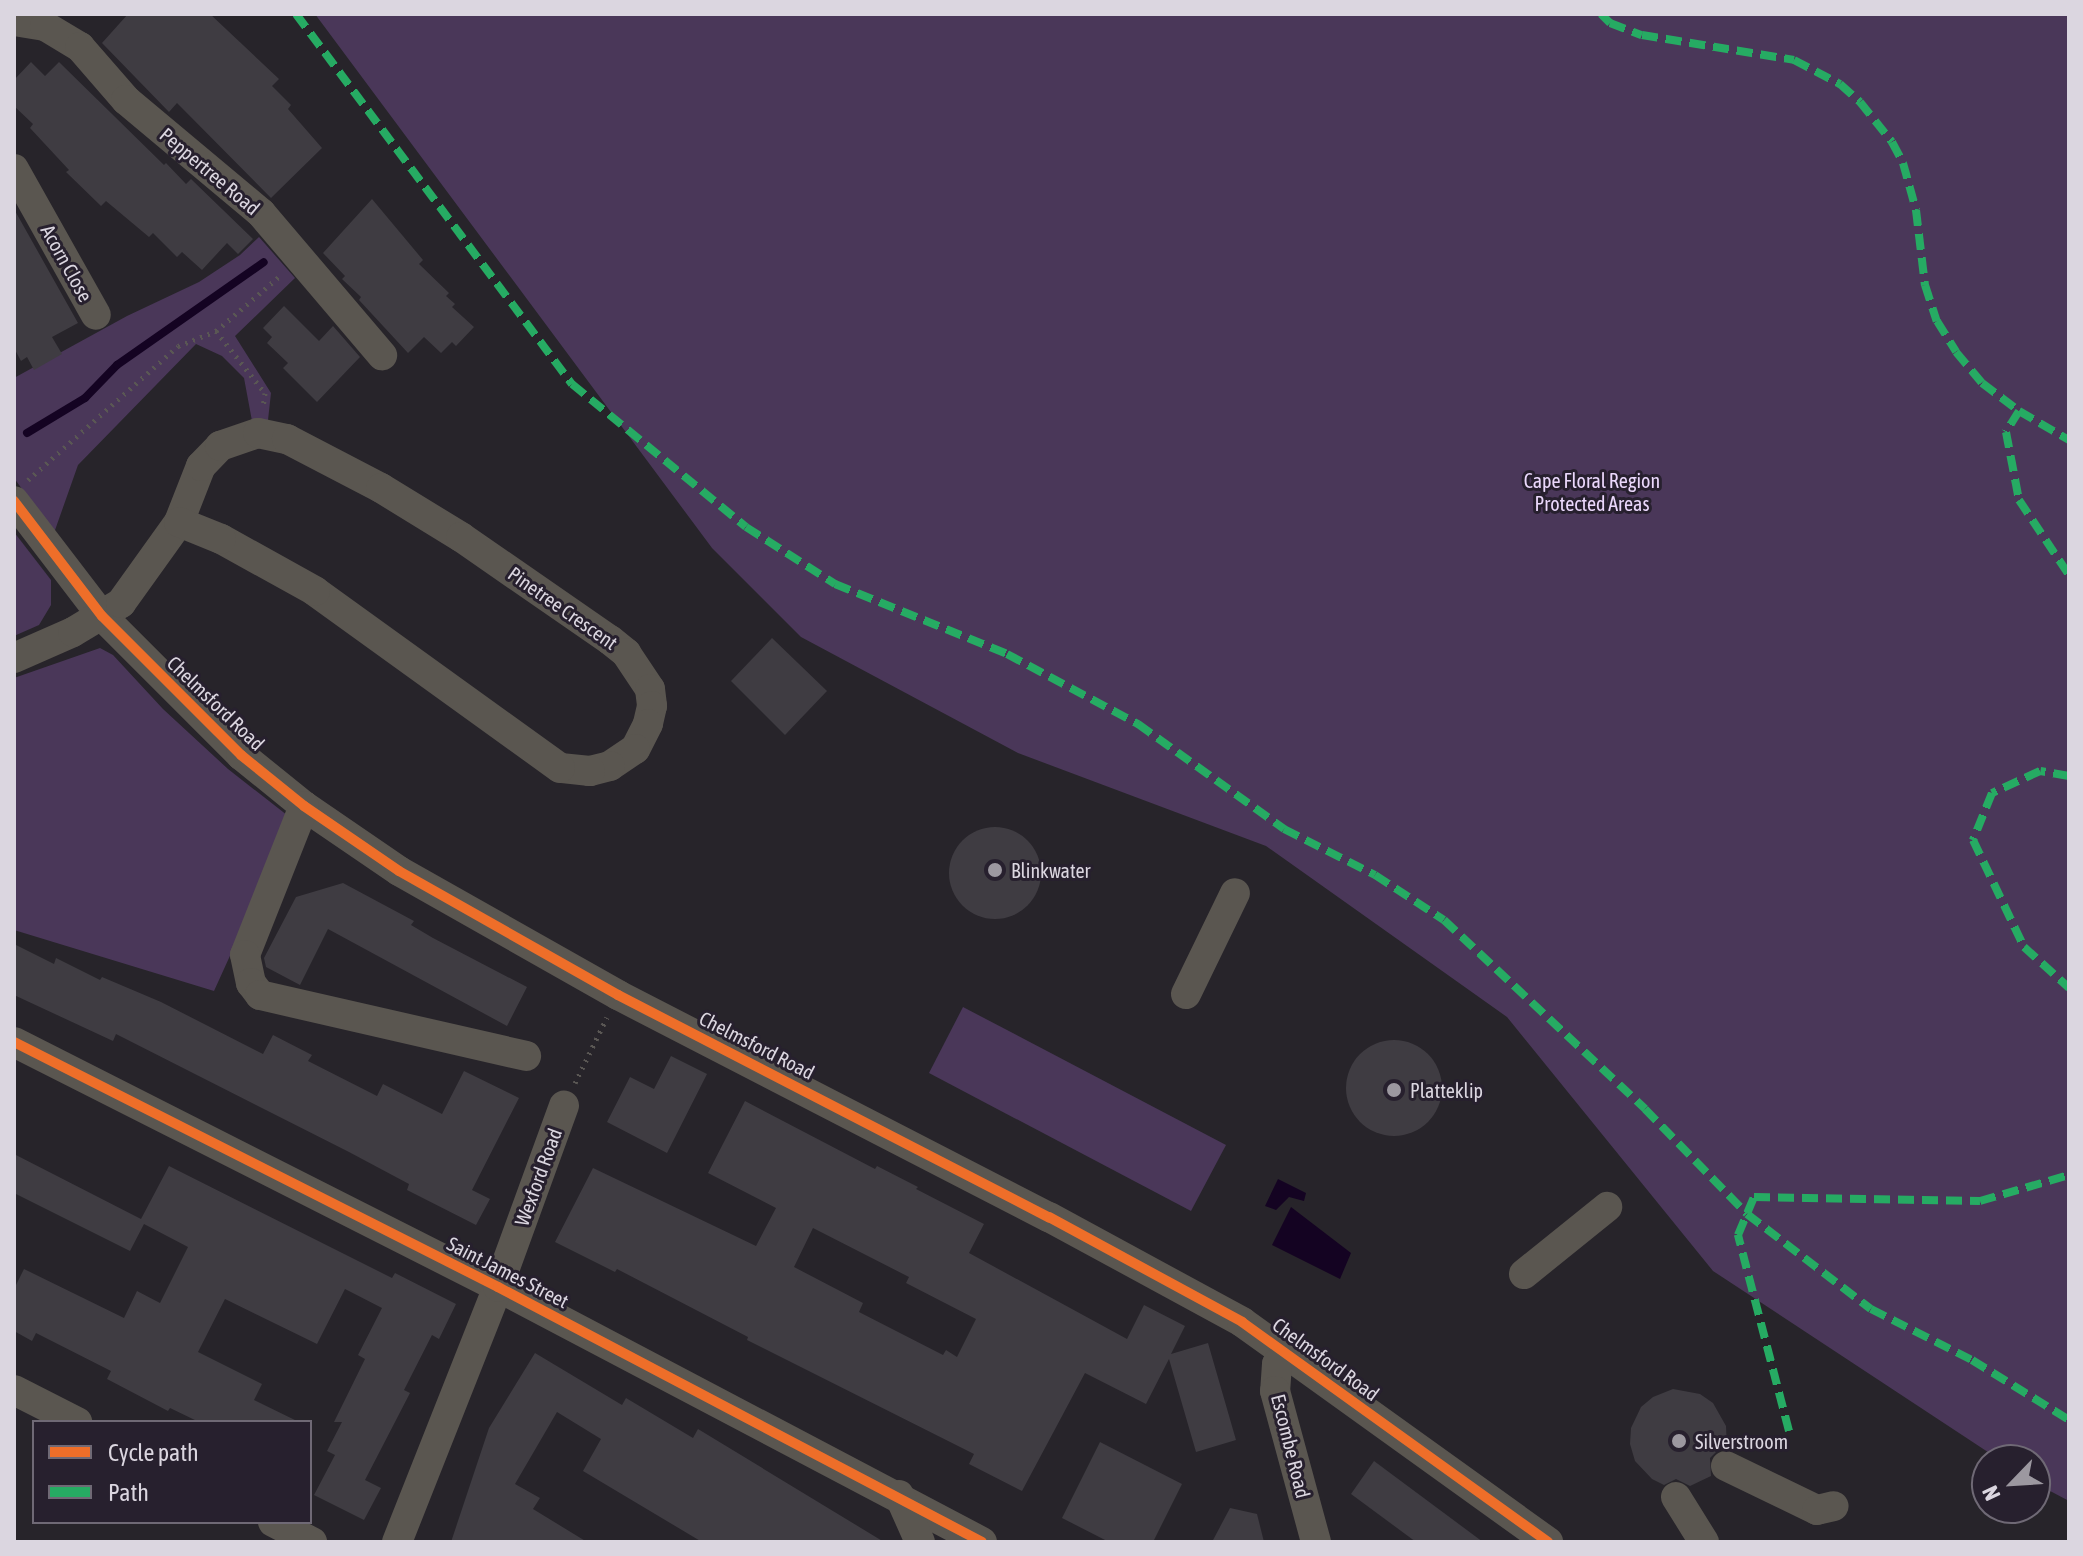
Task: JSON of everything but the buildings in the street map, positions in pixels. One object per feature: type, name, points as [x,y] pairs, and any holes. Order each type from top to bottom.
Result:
[{"type":"street","name":"Peppertree Road","points":[[14,21],[45,26],[80,47],[126,100],[261,213],[382,355]]},
{"type":"street","name":"Acorn Close","points":[[14,169],[96,315]]},
{"type":"street","points":[[14,658],[102,616],[131,593],[179,522],[201,466],[220,446],[258,433]]},
{"type":"street","name":"Pinetree Crescent","points":[[179,522],[221,539],[315,591],[560,768],[590,771],[610,766],[635,749],[648,724],[652,706],[650,689],[626,653],[461,537],[381,488],[287,439],[258,433]]},
{"type":"street","name":"Chelmsford Road","points":[[20,491],[102,616],[241,755],[304,806],[399,871],[618,995],[1049,1217],[1242,1322],[1548,1542]]},
{"type":"street","points":[[304,806],[245,955],[251,983],[260,995],[526,1056]]},
{"type":"street","points":[[1186,994],[1235,893]]},
{"type":"street","name":"Saint James Street","points":[[14,1042],[498,1287],[899,1495],[977,1541]]},
{"type":"street","name":"Wexford Road","points":[[397,1542],[498,1287],[564,1106]]},
{"type":"street","points":[[1524,1274],[1607,1207]]},
{"type":"street","name":"Escombe Road","points":[[1286,1352],[1277,1364],[1275,1391],[1316,1542]]},
{"type":"street","points":[[14,1390],[73,1420]]},
{"type":"street","points":[[1726,1466],[1817,1510],[1834,1506]]},
{"type":"street","points":[[899,1495],[920,1542]]},
{"type":"street","points":[[1676,1497],[1704,1542]]},
{"type":"street","points":[[277,1524],[312,1542]]},
{"type":"path","points":[[20,491],[178,346],[216,331],[301,257]]},
{"type":"path","points":[[216,331],[265,393],[258,433]]},
{"type":"green space","name":"Cape Floral Region Protected Areas","points":[[315,14],[2069,14],[2069,1501],[2051,1491],[2051,1444],[1976,1444],[1713,1271],[1507,1017],[1266,846],[1018,753],[801,637],[712,548]]},
{"type":"green space","points":[[259,237],[295,278],[235,336],[271,393],[268,420],[252,421],[244,378],[222,356],[196,344],[78,465],[54,533],[14,478],[14,378],[127,316],[199,282],[240,255]]},
{"type":"green space","points":[[14,532],[51,580],[51,605],[39,625],[14,636]]},
{"type":"green space","points":[[100,648],[113,655],[163,709],[228,769],[292,819],[214,991],[14,930],[14,678]]},
{"type":"green space","points":[[963,1007],[1226,1145],[1191,1211],[929,1073]]},
{"type":"shaded area","points":[[1278,1179],[1306,1193],[1304,1201],[1289,1197],[1276,1210],[1265,1206]]},
{"type":"shaded area","points":[[1291,1207],[1351,1253],[1340,1279],[1272,1245]]},
{"type":"waterway","points":[[27,433],[85,398],[117,365],[264,262]]},
{"type":"marked path","points":[[296,14],[572,384],[746,527],[835,584],[1007,654],[1138,724],[1284,829],[1375,875],[1444,920],[1645,1109],[1747,1214],[1871,1309],[1972,1360],[2069,1420]]},
{"type":"marked path","points":[[1601,14],[1610,23],[1642,35],[1794,60],[1840,84],[1860,102],[1892,142],[1903,163],[1916,210],[1925,285],[1937,321],[1956,352],[1982,383],[2019,411],[2069,440]]},
{"type":"marked path","points":[[2019,411],[2006,432],[2019,500],[2069,575]]},
{"type":"marked path","points":[[2069,776],[2040,771],[1992,793],[1973,840],[2024,947],[2069,988]]},
{"type":"marked path","points":[[1789,1431],[1738,1235],[1754,1197],[1980,1201],[2069,1175]]},
{"type":"cycle path","points":[[14,501],[102,616],[241,755],[304,806],[399,871],[618,995],[1049,1217],[1242,1322],[1548,1542]]},
{"type":"cycle path","points":[[14,1042],[498,1287],[982,1542]]},
{"type":"place","name":"Blinkwater","points":[[995,870]]},
{"type":"place","name":"Platteklip","points":[[1394,1090]]},
{"type":"place","name":"Silverstroom","points":[[1679,1441]]}]
